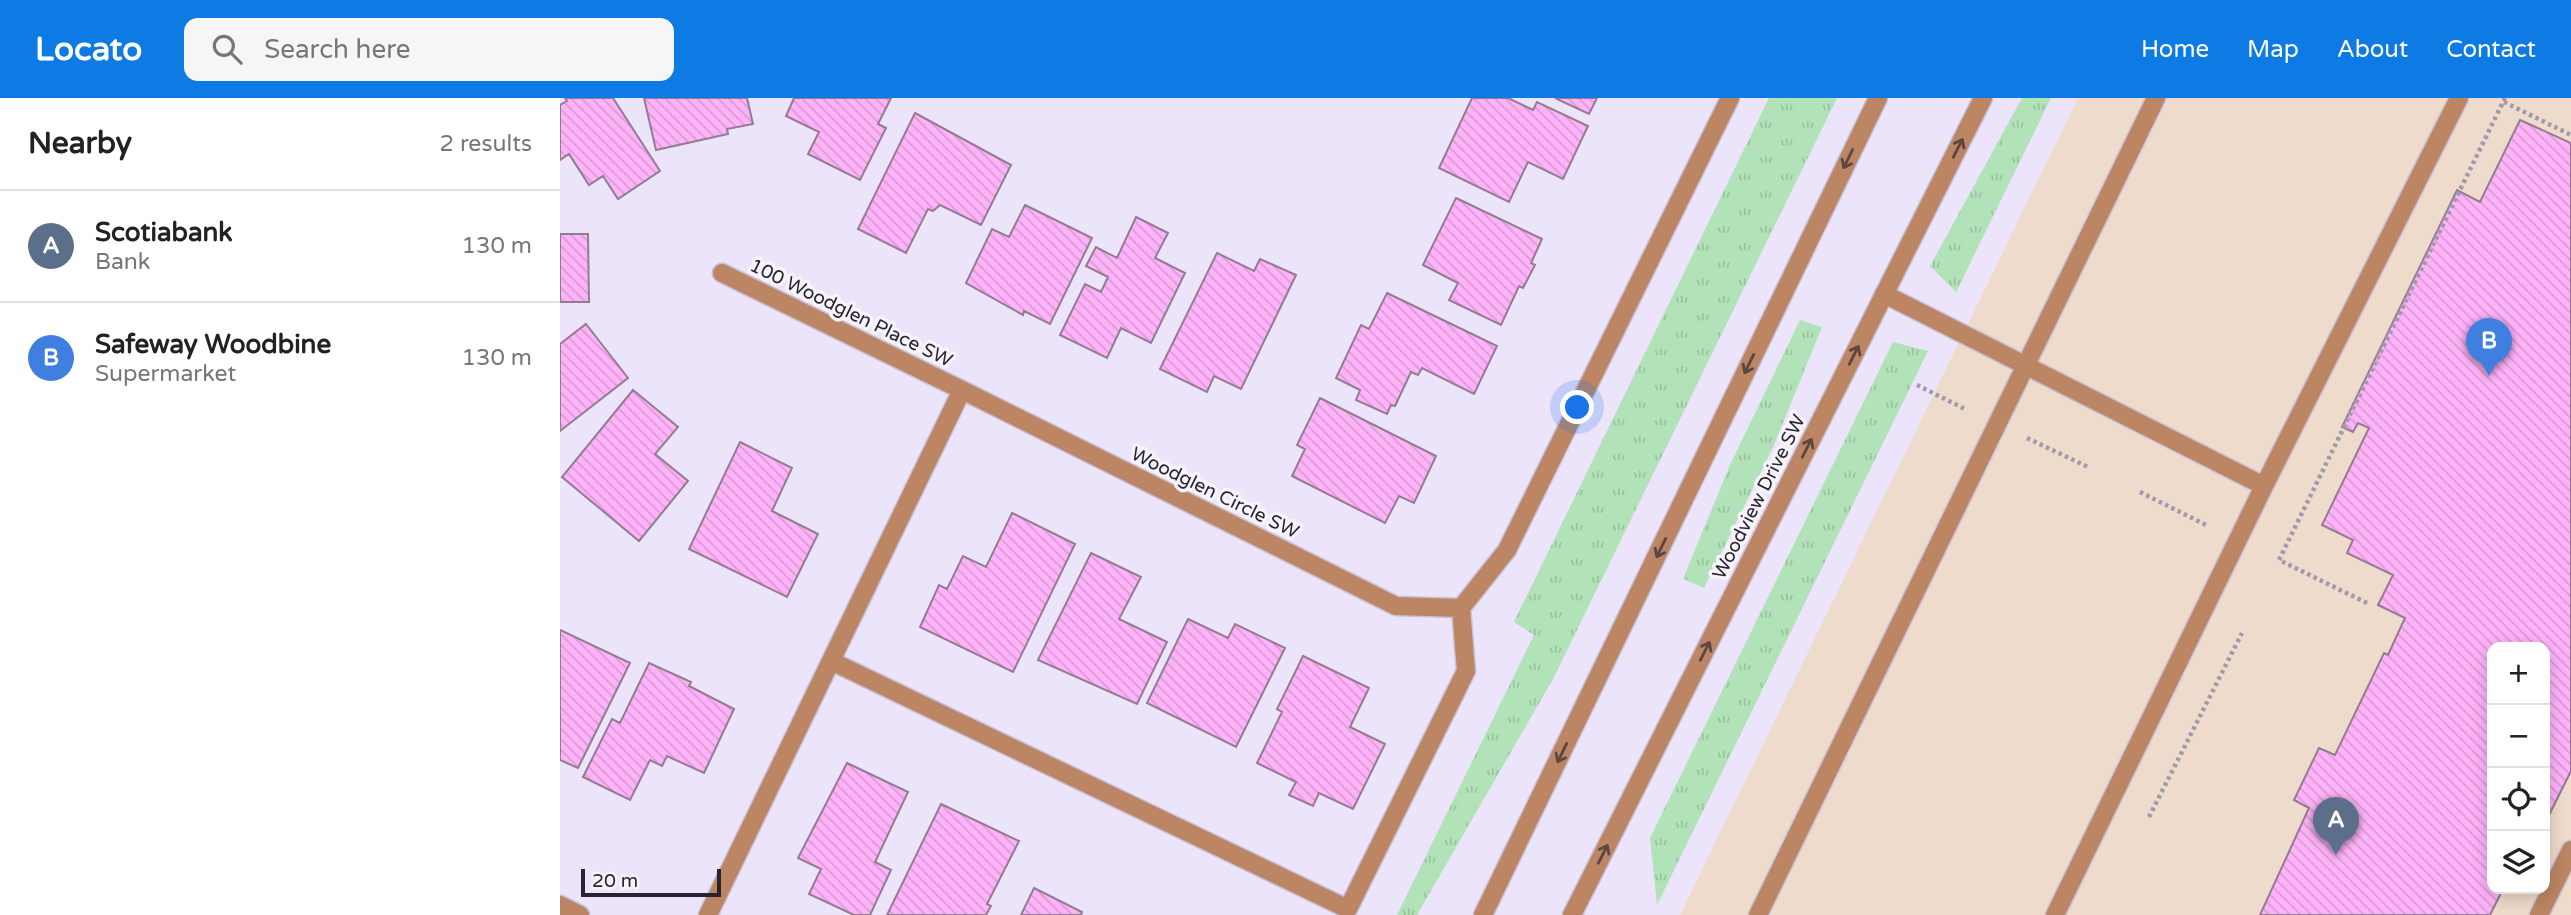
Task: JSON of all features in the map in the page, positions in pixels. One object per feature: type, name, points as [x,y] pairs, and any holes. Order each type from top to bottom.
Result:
[{"type":"street","points":[[831,661],[1348,909],[1466,671],[1461,608],[1507,550],[1730,98]]},
{"type":"street","points":[[1482,915],[1878,98]]},
{"type":"street","name":"Woodview Drive SW","points":[[1572,915],[1983,98]]},
{"type":"street","points":[[1758,915],[2156,98]]},
{"type":"street","points":[[2055,915],[2264,485],[2459,98]]},
{"type":"street","name":"100 Woodglen Place SW","points":[[722,273],[962,390]]},
{"type":"street","points":[[1884,294],[2264,485]]},
{"type":"street","points":[[708,915],[962,390]]},
{"type":"street","name":"Woodglen Circle SW","points":[[962,390],[1396,606],[1461,608]]},
{"type":"street","points":[[2539,915],[2571,850]]},
{"type":"street","points":[[560,905],[580,915]]},
{"type":"path","points":[[2367,603],[2279,560],[2504,100],[2571,135]]},
{"type":"path","points":[[1917,386],[1971,412]]},
{"type":"path","points":[[2020,435],[2090,468]]},
{"type":"path","points":[[2140,492],[2211,527]]},
{"type":"path","points":[[2149,817],[2242,633]]},
{"type":"shaded area","points":[[2078,98],[2571,98],[2571,915],[1680,915]]},
{"type":"green space","points":[[1769,98],[1837,98],[1553,679],[1417,915],[1397,915],[1534,635],[1514,622]]},
{"type":"green space","points":[[2022,98],[2051,98],[1956,292],[1930,266]]},
{"type":"green space","points":[[1800,320],[1822,327],[1774,445],[1704,588],[1683,579],[1730,465]]},
{"type":"green space","points":[[1893,342],[1928,351],[1657,905],[1650,838]]},
{"type":"building","points":[[565,98],[613,98],[660,171],[618,199],[603,176],[589,185],[569,154],[560,160],[560,105],[567,101]]},
{"type":"building","points":[[644,98],[747,98],[753,124],[727,129],[728,134],[656,150]]},
{"type":"building","points":[[794,98],[891,98],[878,124],[886,128],[860,180],[808,154],[819,132],[786,116]]},
{"type":"building","points":[[1472,98],[1508,98],[1533,110],[1537,102],[1588,126],[1563,179],[1528,162],[1509,202],[1439,168]]},
{"type":"building","points":[[1555,98],[1597,98],[1589,114]]},
{"type":"building","points":[[915,113],[1011,165],[981,225],[940,205],[933,211],[928,209],[906,253],[858,229]]},
{"type":"building","points":[[2520,120],[2571,143],[2571,771],[2550,813],[2550,642],[2487,642],[2487,894],[2500,894],[2490,915],[2260,915],[2309,808],[2294,800],[2319,748],[2335,755],[2384,653],[2388,655],[2405,618],[2378,605],[2393,575],[2347,553],[2353,540],[2322,525],[2369,428],[2358,423],[2353,432],[2342,427],[2457,190],[2480,202]]},
{"type":"building","points":[[1456,198],[1542,239],[1531,263],[1535,265],[1523,288],[1519,286],[1501,325],[1449,300],[1458,283],[1423,265]]},
{"type":"building","points":[[1025,205],[1092,238],[1050,324],[1024,311],[1023,315],[966,283],[992,229],[1009,237]]},
{"type":"building","points":[[1136,217],[1168,233],[1155,258],[1185,273],[1151,343],[1121,328],[1107,358],[1060,335],[1085,284],[1101,292],[1108,277],[1086,266],[1096,247],[1117,258]]},
{"type":"building","points":[[560,234],[588,234],[589,302],[560,302]]},
{"type":"building","points":[[1217,253],[1254,271],[1260,259],[1296,275],[1241,389],[1214,376],[1207,392],[1160,369]]},
{"type":"building","points":[[1387,293],[1497,346],[1474,394],[1422,368],[1418,375],[1411,372],[1395,406],[1391,405],[1387,414],[1356,400],[1360,390],[1336,378],[1361,325],[1369,329]]},
{"type":"building","points":[[586,324],[628,378],[560,431],[560,344]]},
{"type":"building","points":[[633,390],[678,427],[655,454],[688,481],[639,541],[562,477]]},
{"type":"building","points":[[1320,398],[1436,456],[1414,503],[1399,496],[1385,523],[1292,476],[1305,449],[1297,445]]},
{"type":"building","points":[[740,442],[792,468],[772,511],[818,534],[787,597],[689,549]]},
{"type":"building","points":[[1012,513],[1075,544],[1013,672],[920,627],[939,585],[947,589],[963,556],[986,567]]},
{"type":"building","points":[[1091,553],[1141,577],[1119,619],[1167,642],[1137,704],[1038,660]]},
{"type":"building","points":[[1188,619],[1228,638],[1235,624],[1285,648],[1236,747],[1147,703]]},
{"type":"building","points":[[560,630],[630,663],[578,768],[560,760]]},
{"type":"building","points":[[1303,656],[1369,688],[1350,727],[1385,744],[1353,809],[1319,793],[1313,806],[1289,795],[1296,782],[1257,763],[1282,712],[1277,709]]},
{"type":"building","points":[[649,663],[691,682],[689,686],[734,709],[704,773],[667,756],[662,766],[650,760],[630,800],[583,777],[612,719],[620,723]]},
{"type":"building","points":[[847,763],[908,792],[875,862],[891,870],[870,915],[854,915],[809,894],[821,869],[798,858]]},
{"type":"building","points":[[941,804],[1019,841],[987,904],[991,906],[986,915],[887,915]]},
{"type":"building","points":[[1034,888],[1082,912],[1081,915],[1021,915]]},
{"type":"place","name":"Safeway Woodbine","points":[[2489,376]]},
{"type":"place","name":"Scotiabank","points":[[2336,855]]}]
